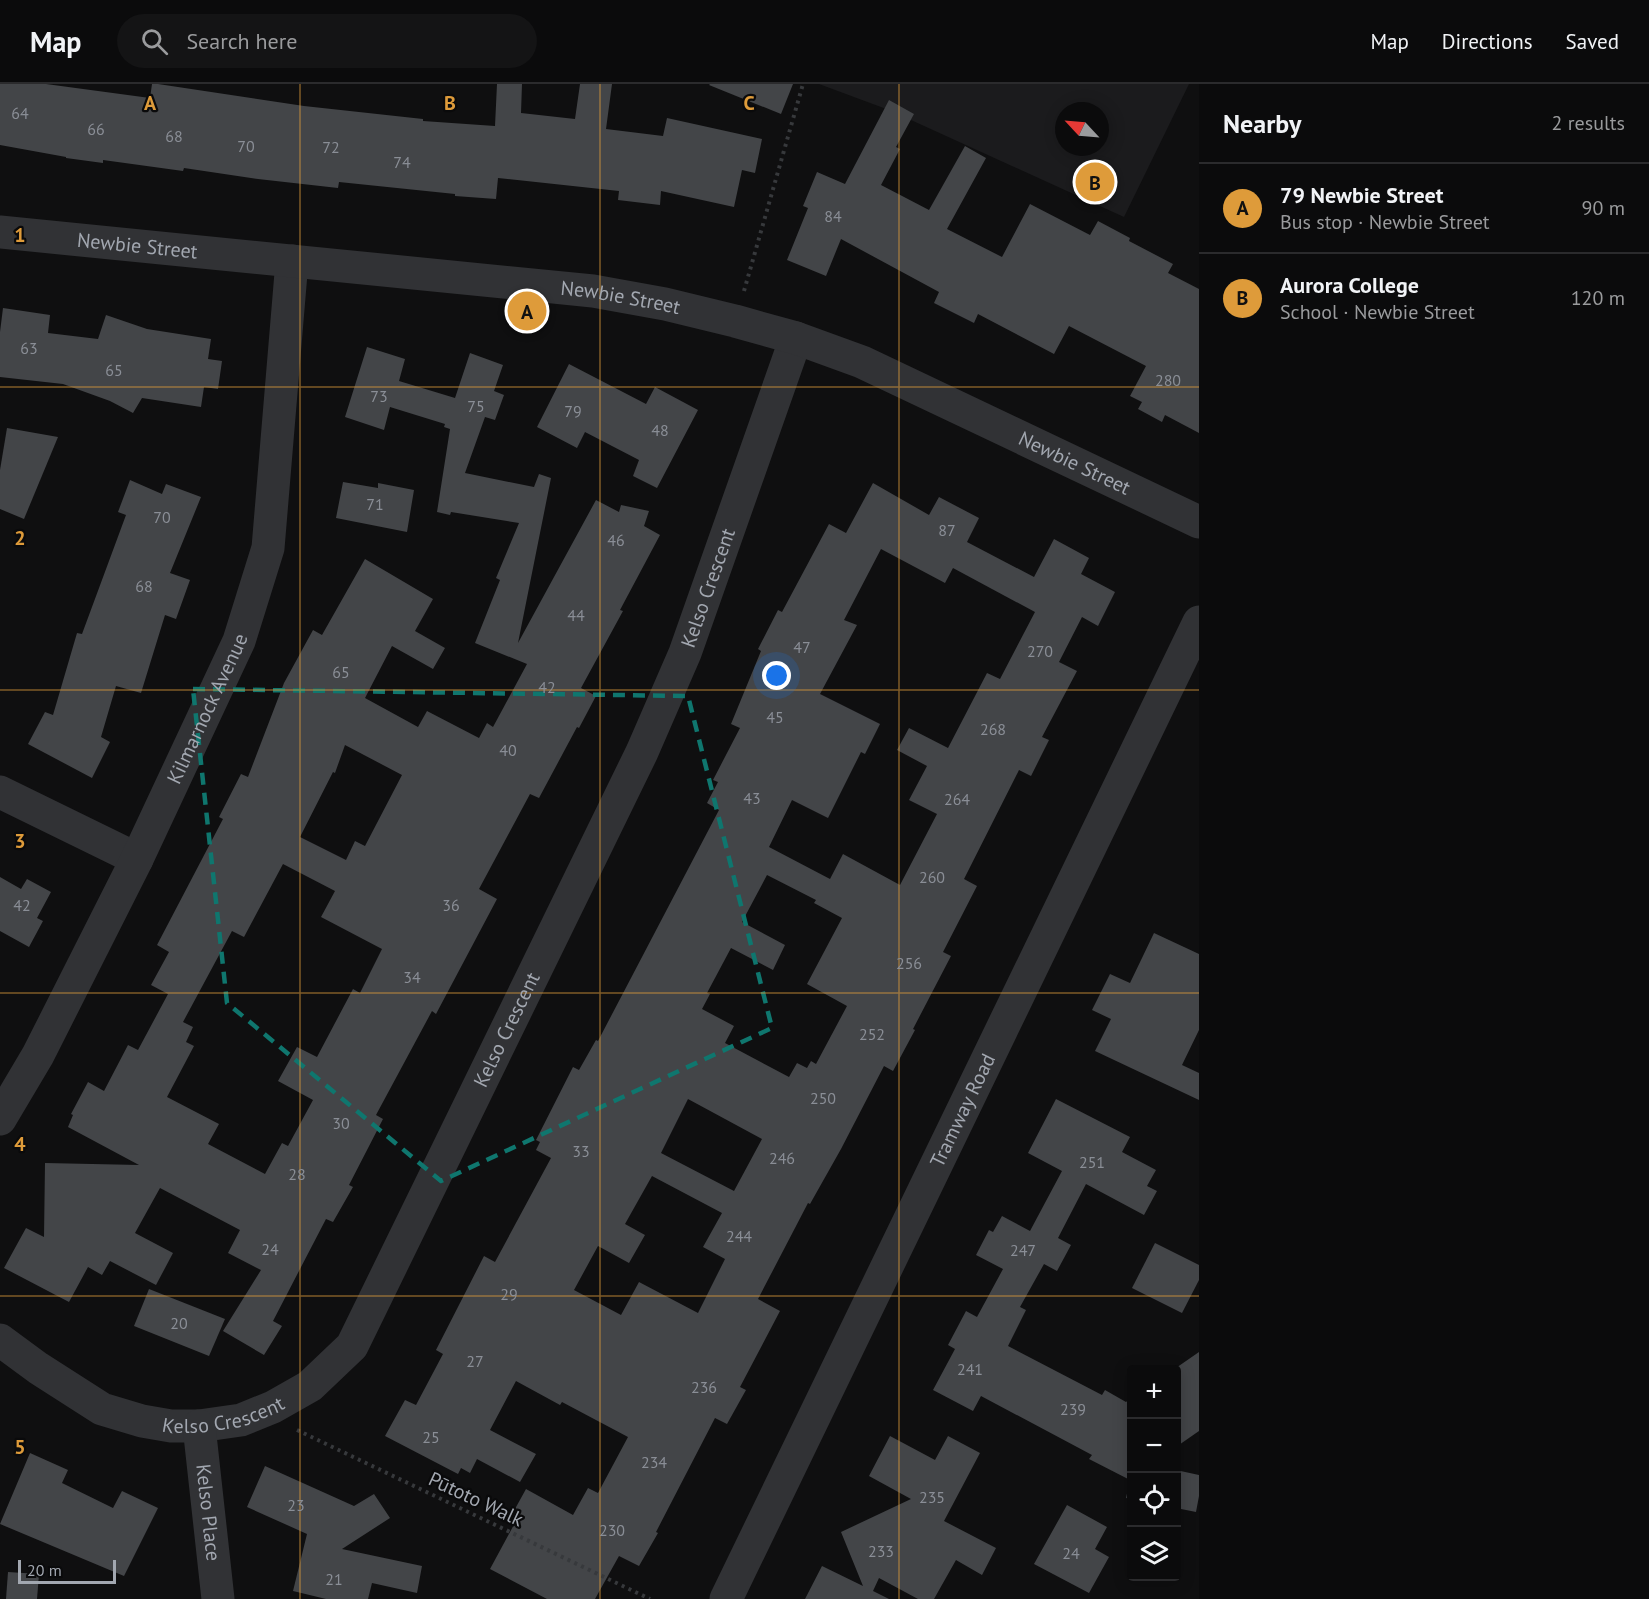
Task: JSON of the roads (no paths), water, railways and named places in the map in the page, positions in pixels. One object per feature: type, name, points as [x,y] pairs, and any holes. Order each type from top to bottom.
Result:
[{"type":"street","name":"Newbie Street","points":[[0,232],[593,291],[665,304],[796,338],[862,362],[1199,522]]},
{"type":"street","name":"Kilmarnock Avenue","points":[[0,1119],[38,1055],[137,859],[239,641],[268,548],[292,261]]},
{"type":"street","name":"Kelso Crescent","points":[[0,1340],[38,1368],[102,1409],[142,1421],[171,1426],[241,1420],[273,1407],[310,1386],[352,1346],[642,752],[685,652],[796,338]]},
{"type":"street","name":"Tramway Road","points":[[726,1599],[1199,622]]},
{"type":"street","points":[[0,792],[137,859]]},
{"type":"street","name":"Kelso Place","points":[[199,1425],[218,1599]]},
{"type":"place","name":"Aurora College","points":[[1095,182]]},
{"type":"place","name":"79 Newbie Street","points":[[527,311]]}]
